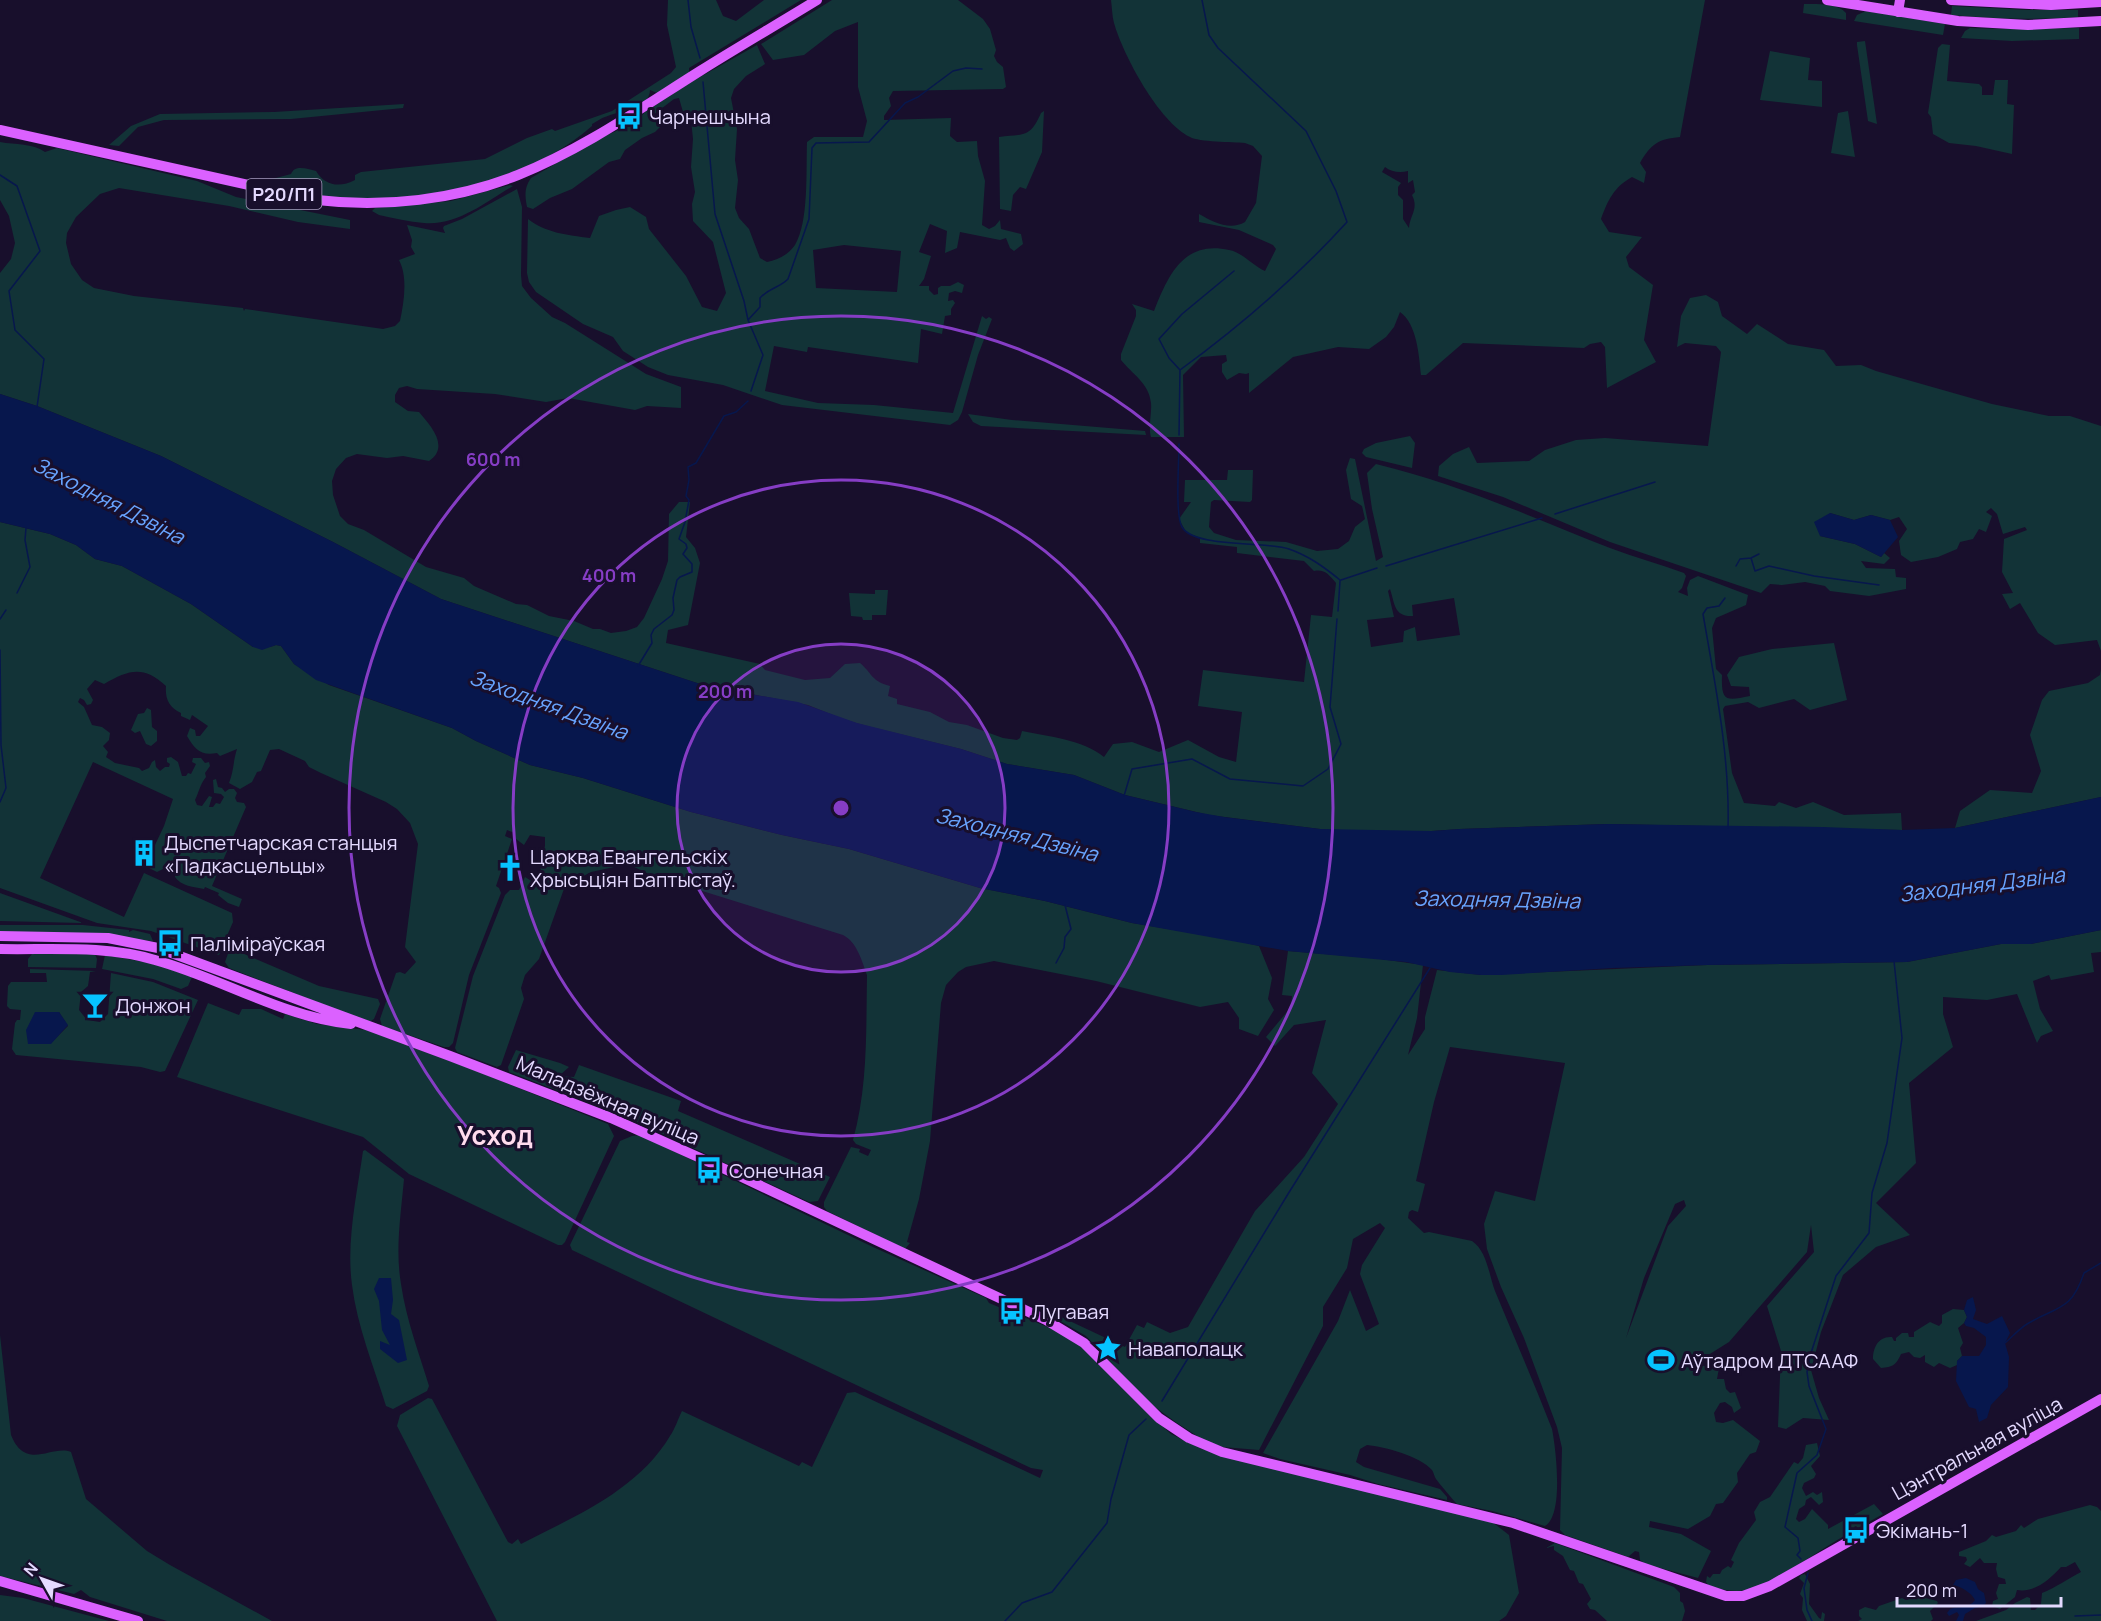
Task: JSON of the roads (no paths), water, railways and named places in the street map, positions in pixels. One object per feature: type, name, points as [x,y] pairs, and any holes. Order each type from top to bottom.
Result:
[{"type":"main road","name":"Р20/П1","points":[[0,130],[306,198],[360,204],[400,202],[448,195],[481,188],[519,175],[566,153],[816,0]]},
{"type":"main road","points":[[1827,0],[1948,20],[2004,24],[2101,21]]},
{"type":"main road","points":[[1898,12],[1900,0]]},
{"type":"main road","points":[[1951,0],[2051,5],[2101,2]]},
{"type":"main road","name":"Маладзёжная вуліца","points":[[0,936],[108,938],[158,948],[491,1071],[624,1124],[747,1179],[1046,1320],[1084,1343],[1102,1359],[1132,1393],[1173,1429],[1222,1452],[1513,1523],[1699,1588],[1726,1596],[1743,1596]]},
{"type":"main road","name":"Маладзёжная вуліца","points":[[0,949],[59,948],[125,953],[156,960],[314,1018],[374,1028]]},
{"type":"main road","name":"Цэнтральная вуліца","points":[[1743,1596],[1770,1586],[2101,1399]]},
{"type":"main road","points":[[0,1581],[138,1621]]},
{"type":"water","name":"Заходняя Дзвіна","points":[[0,394],[37,406],[161,456],[441,599],[700,684],[798,702],[857,723],[961,749],[1007,764],[1074,775],[1125,795],[1196,812],[1320,829],[1432,831],[1608,824],[1902,830],[1955,828],[2101,797],[2101,930],[2031,944],[2001,944],[1907,962],[1707,965],[1481,975],[1450,972],[1406,962],[1288,951],[1132,923],[1045,901],[980,888],[849,849],[691,812],[583,778],[530,765],[452,728],[316,680],[294,664],[281,646],[276,645],[262,650],[253,647],[191,604],[122,566],[95,559],[76,545],[50,534],[0,522]]},
{"type":"water","points":[[1830,513],[1854,520],[1871,515],[1890,520],[1898,537],[1881,557],[1855,544],[1820,536],[1814,522]]},
{"type":"water","points":[[35,1012],[59,1012],[68,1025],[51,1044],[28,1044],[26,1030]]},
{"type":"water","points":[[379,1278],[391,1278],[393,1300],[391,1314],[399,1320],[407,1360],[398,1363],[380,1349],[380,1341],[390,1345],[382,1330],[379,1301],[374,1289]]},
{"type":"water","points":[[1973,1297],[1976,1310],[1973,1319],[1987,1324],[2002,1316],[2010,1333],[2005,1343],[2009,1357],[2008,1387],[1991,1405],[1987,1418],[1979,1422],[1976,1409],[1969,1407],[1956,1381],[1957,1361],[1962,1356],[1979,1356],[1986,1345],[1986,1337],[1964,1323],[1967,1317],[1964,1310],[1967,1300]]},
{"type":"water","points":[[1966,1578],[1975,1582],[1978,1589],[1984,1593],[1986,1603],[1965,1614],[1963,1621],[1956,1621],[1959,1615],[1957,1612],[1949,1616],[1947,1613],[1950,1609],[1967,1606],[1975,1600],[1966,1590],[1953,1585],[1956,1580]]},
{"type":"waterway","points":[[688,0],[691,27],[700,58]]},
{"type":"waterway","points":[[1179,435],[1180,370],[1267,300],[1347,222],[1336,191],[1306,131],[1218,48],[1209,35],[1202,0]]},
{"type":"waterway","points":[[748,320],[760,307],[760,298],[788,279],[809,219],[812,148],[816,143],[869,142],[905,103],[918,97],[953,71],[966,68],[982,69]]},
{"type":"waterway","points":[[703,82],[715,214],[744,301],[748,320],[763,355],[751,391]]},
{"type":"waterway","points":[[0,175],[17,186],[40,251],[9,291],[15,330],[44,359],[37,407]]},
{"type":"waterway","points":[[1180,370],[1169,358],[1159,339],[1182,314],[1234,271]]},
{"type":"waterway","points":[[638,666],[652,643],[651,635],[654,629],[672,615],[677,580],[692,572],[692,564],[683,554],[687,548],[686,544],[679,539],[689,500],[686,496],[689,480],[688,467],[696,463],[724,416],[736,412],[748,401]]},
{"type":"waterway","points":[[1179,444],[1180,521],[1189,534],[1215,541],[1289,549],[1316,562],[1340,580]]},
{"type":"waterway","points":[[1555,514],[1655,482]]},
{"type":"waterway","points":[[1386,566],[1542,518]]},
{"type":"waterway","points":[[17,593],[30,567],[25,540],[26,528]]},
{"type":"waterway","points":[[1736,566],[1740,559],[1751,558],[1759,554]]},
{"type":"waterway","points":[[1751,558],[1755,571],[1769,566],[1814,576],[1879,585]]},
{"type":"waterway","points":[[1341,580],[1377,568]]},
{"type":"waterway","points":[[1338,611],[1340,581]]},
{"type":"waterway","points":[[1725,598],[1719,606],[1707,608],[1703,614],[1724,747],[1728,828]]},
{"type":"waterway","points":[[0,619],[6,610]]},
{"type":"waterway","points":[[1124,796],[1132,769],[1192,759],[1230,779],[1303,786],[1328,769],[1341,744],[1330,707],[1337,619]]},
{"type":"waterway","points":[[0,650],[1,745],[6,788],[0,802]]},
{"type":"waterway","points":[[1056,963],[1064,948],[1065,937],[1071,929],[1065,905]]},
{"type":"waterway","points":[[1801,1559],[1797,1555],[1800,1551],[1798,1538],[1785,1527],[1797,1473],[1817,1455],[1826,1429],[1809,1386],[1807,1372],[1836,1276],[1869,1233],[1872,1193],[1887,1143],[1902,1038],[1894,961]]},
{"type":"waterway","points":[[1162,1401],[1288,1194],[1430,968]]},
{"type":"waterway","points":[[2005,1343],[2027,1324],[2068,1302],[2079,1286],[2084,1273],[2101,1263]]},
{"type":"waterway","points":[[1005,1621],[1022,1603],[1052,1592],[1107,1523],[1111,1499],[1129,1435],[1146,1419]]},
{"type":"waterway","points":[[1808,1573],[1804,1588],[1807,1610],[1812,1621]]},
{"type":"waterway","points":[[2075,1616],[2101,1615]]},
{"type":"place","name":"Чарнешчына","points":[[629,116]]},
{"type":"place","name":"Дыспетчарская станцыя «Падкасцельцы»","points":[[144,853]]},
{"type":"place","name":"Царква Евангельскіх Хрысьціян Баптыстаў.","points":[[510,868]]},
{"type":"place","name":"Паліміраўская","points":[[170,943]]},
{"type":"place","name":"Донжон","points":[[95,1005]]},
{"type":"place","name":"Сонечная","points":[[709,1170]]},
{"type":"place","name":"Лугавая","points":[[1012,1311]]},
{"type":"place","name":"Наваполацк","points":[[1108,1348]]},
{"type":"place","name":"Аўтадром ДТСААФ","points":[[1661,1360]]},
{"type":"place","name":"Экімань-1","points":[[1856,1530]]},
{"type":"district","name":"Усход","points":[[495,1135]]}]
